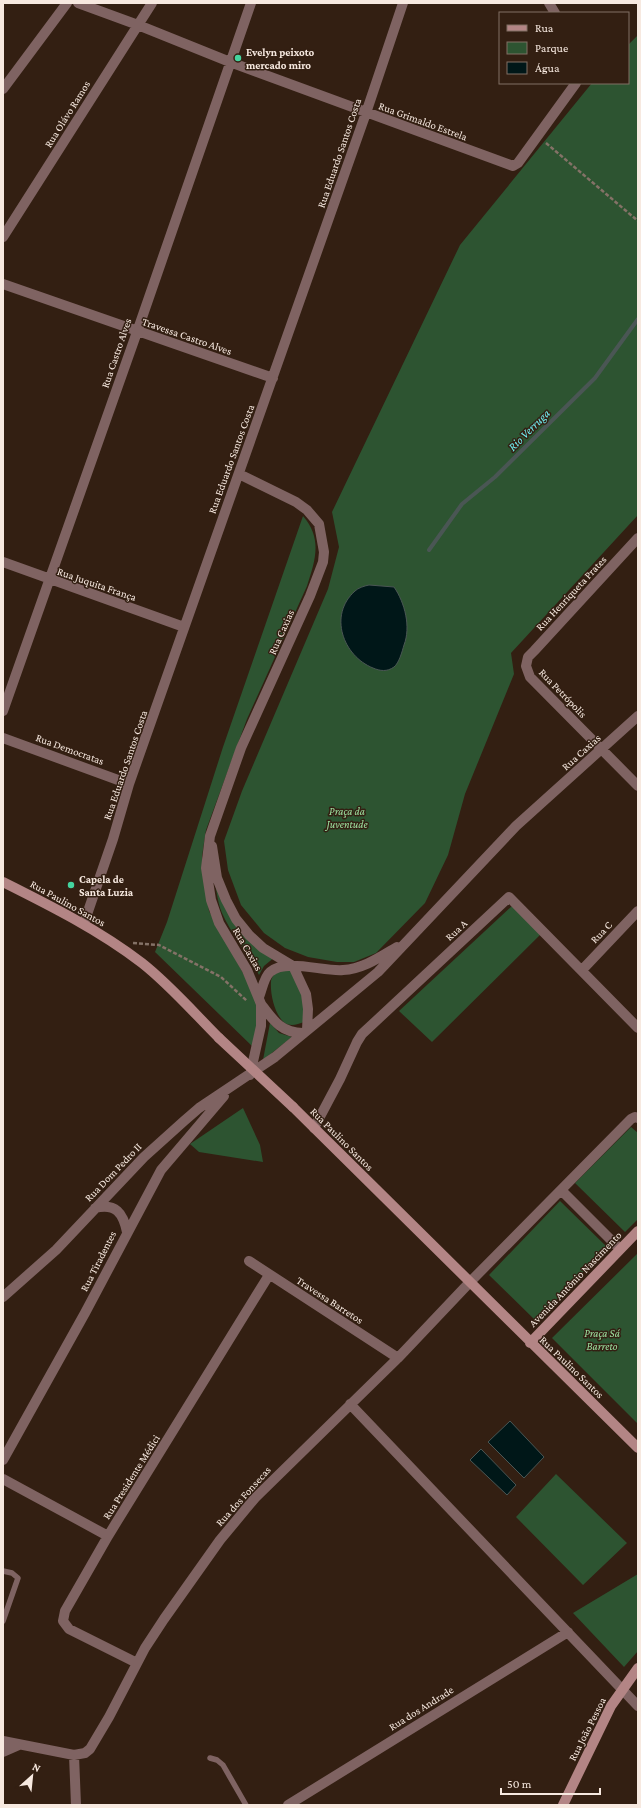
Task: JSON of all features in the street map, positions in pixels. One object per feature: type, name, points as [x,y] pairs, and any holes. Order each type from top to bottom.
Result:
[{"type":"main road","name":"Rua Paulino Santos","points":[[3,882],[84,923],[160,978],[219,1038],[293,1107],[530,1343],[638,1448]]},
{"type":"main road","name":"Avenida Antônio Nascimento","points":[[530,1343],[638,1231]]},
{"type":"main road","name":"Rua João Pessoa","points":[[562,1805],[598,1730],[622,1689],[638,1668]]},
{"type":"street","points":[[3,89],[67,3]]},
{"type":"street","name":"Rua Grimaldo Estrela","points":[[78,3],[366,113],[513,166],[518,163],[575,84]]},
{"type":"street","name":"Rua Olávo Ramos","points":[[3,237],[152,3]]},
{"type":"street","name":"Rua Castro Alves","points":[[3,711],[137,332],[250,3]]},
{"type":"street","name":"Rua Eduardo Santos Costa","points":[[84,923],[113,839],[129,784],[366,113],[403,3]]},
{"type":"street","points":[[550,3],[554,12]]},
{"type":"street","name":"Travessa Castro Alves","points":[[3,284],[137,332],[273,378]]},
{"type":"street","name":"Rua Caxias","points":[[239,474],[296,502],[307,510],[319,524],[324,552],[323,562],[310,596],[241,748],[210,836],[206,868],[211,900],[219,923],[247,970],[260,1005],[285,1030],[289,1032],[305,1032]]},
{"type":"street","name":"Rua Henriqueta Prates","points":[[526,666],[528,657],[534,650],[638,538]]},
{"type":"street","name":"Rua Juquita França","points":[[3,562],[184,627]]},
{"type":"street","name":"Rua Petrópolis","points":[[526,666],[530,677],[638,786]]},
{"type":"street","name":"Rua Caxias","points":[[405,942],[516,826],[638,716]]},
{"type":"street","name":"Rua Democratas","points":[[3,738],[129,784]]},
{"type":"street","name":"Rua Caxias","points":[[210,836],[217,878],[236,919],[256,942],[294,966]]},
{"type":"street","name":"Rua A","points":[[314,1128],[362,1034],[509,897],[638,1028]]},
{"type":"street","name":"Rua C","points":[[582,970],[638,912]]},
{"type":"street","points":[[250,1075],[260,1026],[260,1005],[270,972],[294,966],[342,971],[355,969],[380,957],[405,942]]},
{"type":"street","name":"Rua Dom Pedro II","points":[[3,1297],[56,1250],[144,1157],[184,1121],[199,1108],[275,1057],[378,972],[405,942]]},
{"type":"street","points":[[294,966],[306,994],[308,1009],[305,1032]]},
{"type":"street","name":"Rua Tiradentes","points":[[3,1460],[85,1313],[161,1170],[207,1114],[233,1086]]},
{"type":"street","points":[[470,1282],[631,1119],[634,1117],[638,1118]]},
{"type":"street","points":[[560,1190],[620,1249]]},
{"type":"street","points":[[95,1208],[107,1206],[115,1209],[122,1217],[127,1232]]},
{"type":"street","name":"Travessa Barretos","points":[[249,1261],[398,1358]]},
{"type":"street","name":"Rua Presidente Médici","points":[[137,1664],[69,1629],[63,1622],[65,1611],[108,1536],[269,1275]]},
{"type":"street","name":"Rua dos Fonsecas","points":[[74,1755],[85,1753],[90,1749],[137,1664],[164,1619],[220,1540],[250,1504],[398,1358],[470,1282]]},
{"type":"street","points":[[350,1404],[638,1706]]},
{"type":"street","points":[[3,1480],[108,1536]]},
{"type":"street","name":"Rua dos Andrade","points":[[288,1805],[568,1632]]},
{"type":"street","points":[[3,1741],[74,1755],[76,1805]]},
{"type":"street","points":[[3,1752],[19,1745]]},
{"type":"lane","points":[[3,1571],[12,1572],[18,1578],[3,1621]]},
{"type":"lane","points":[[210,1758],[217,1760],[223,1765],[246,1805]]},
{"type":"path","points":[[541,139],[638,221]]},
{"type":"path","points":[[112,942],[159,945],[221,977],[260,1005]]},
{"type":"green space","name":"Praça da Juventude","points":[[638,35],[638,515],[511,653],[514,674],[465,794],[448,855],[425,903],[376,953],[354,962],[337,962],[308,957],[285,948],[264,933],[241,905],[228,870],[224,841],[242,791],[328,589],[339,547],[332,512],[460,245],[591,84],[629,84],[629,44]]},
{"type":"green space","points":[[303,516],[313,533],[316,550],[310,577],[247,719],[206,830],[202,856],[209,911],[254,993],[258,1013],[258,1031],[252,1046],[155,952],[167,922],[223,747]]},
{"type":"green space","points":[[214,874],[227,910],[276,956],[264,966],[259,975],[222,913]]},
{"type":"green space","points":[[512,906],[542,933],[432,1042],[399,1011]]},
{"type":"green space","points":[[286,970],[295,972],[303,988],[304,1022],[294,1025],[287,1024],[281,1020],[276,1010],[271,992],[271,981],[276,971]]},
{"type":"green space","points":[[270,1023],[279,1033],[292,1037],[263,1060]]},
{"type":"green space","points":[[243,1108],[260,1145],[263,1162],[199,1152],[190,1144]]},
{"type":"green space","points":[[631,1127],[638,1133],[638,1219],[625,1232],[575,1183]]},
{"type":"green space","points":[[560,1201],[607,1247],[536,1321],[489,1275]]},
{"type":"green space","name":"Praça Sá Barreto","points":[[638,1253],[638,1424],[552,1338]]},
{"type":"green space","points":[[556,1474],[627,1543],[583,1585],[516,1517]]},
{"type":"green space","points":[[638,1574],[638,1651],[624,1667],[573,1613]]},
{"type":"water","points":[[369,585],[394,587],[401,600],[406,615],[406,638],[399,660],[391,669],[376,669],[363,662],[347,645],[343,634],[341,623],[342,611],[347,601],[356,590]]},
{"type":"water","points":[[510,1421],[544,1457],[524,1478],[488,1442]]},
{"type":"water","points":[[481,1449],[516,1485],[507,1495],[470,1460]]},
{"type":"waterway","name":"Rio Verruga","points":[[429,550],[462,504],[495,477],[595,378],[638,319]]},
{"type":"place","name":"Evelyn peixoto mercado miro","points":[[238,58]]},
{"type":"place","name":"Capela de Santa Luzia","points":[[71,885]]}]
